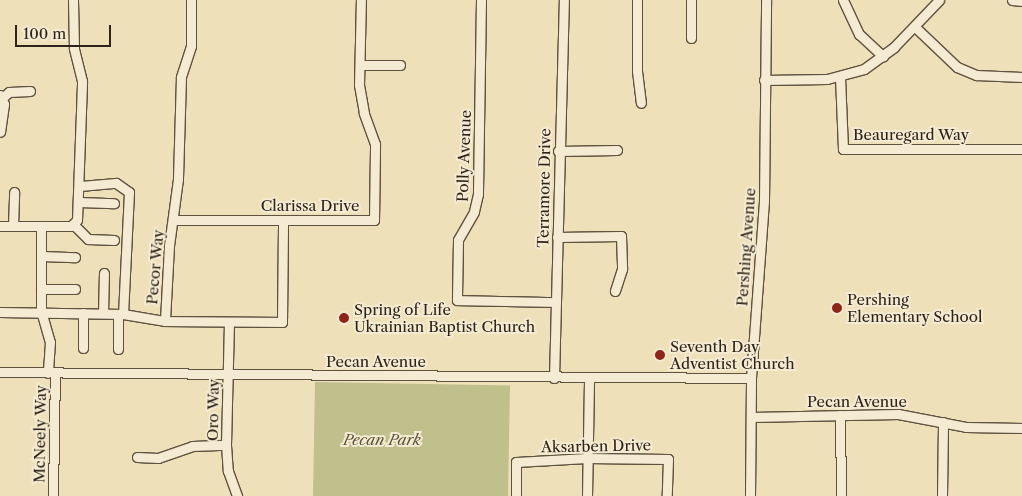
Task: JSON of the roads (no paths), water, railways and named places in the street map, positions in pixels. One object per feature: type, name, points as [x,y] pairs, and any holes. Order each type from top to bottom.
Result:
[{"type":"street","points":[[73,0],[74,48],[82,81],[81,177],[79,202],[74,225]]},
{"type":"street","name":"Pecor Way","points":[[191,0],[191,46],[181,77],[178,179],[164,321],[282,322],[283,220]]},
{"type":"street","name":"Clarissa Drive","points":[[174,220],[374,220],[375,144],[361,100],[361,0]]},
{"type":"street","name":"Polly Avenue","points":[[481,0],[478,194],[474,212],[458,240],[457,300],[554,302]]},
{"type":"street","name":"Terramore Drive","points":[[554,378],[554,302],[564,0]]},
{"type":"street","points":[[637,0],[637,71],[641,103]]},
{"type":"street","points":[[691,38],[692,0]]},
{"type":"street","name":"Pershing Avenue","points":[[750,496],[751,378],[764,201],[766,0]]},
{"type":"street","points":[[844,0],[859,34],[883,56]]},
{"type":"street","points":[[764,80],[840,77],[864,69],[883,56],[915,27],[940,0]]},
{"type":"street","points":[[1012,0],[1022,1]]},
{"type":"street","points":[[915,27],[963,69],[976,75],[1022,77]]},
{"type":"street","points":[[361,65],[400,65]]},
{"type":"street","name":"Beauregard Way","points":[[840,77],[843,149],[1022,149]]},
{"type":"street","points":[[0,132],[1,96],[8,92],[30,91]]},
{"type":"street","points":[[558,151],[617,150]]},
{"type":"street","points":[[80,186],[116,183],[129,192],[118,349]]},
{"type":"street","points":[[13,226],[14,192]]},
{"type":"street","points":[[79,202],[114,203]]},
{"type":"street","points":[[0,226],[41,227],[74,225]]},
{"type":"street","points":[[74,225],[88,240],[114,240]]},
{"type":"street","name":"McNeely Way","points":[[41,227],[41,311],[50,342],[52,372],[53,496]]},
{"type":"street","points":[[557,237],[620,236],[622,269],[615,291]]},
{"type":"street","points":[[41,256],[75,257]]},
{"type":"street","points":[[103,314],[104,273]]},
{"type":"street","points":[[41,289],[75,289]]},
{"type":"street","points":[[0,312],[41,311],[121,314],[164,321]]},
{"type":"street","points":[[83,313],[83,348]]},
{"type":"street","name":"Oro Way","points":[[229,322],[226,445],[228,471],[237,496]]},
{"type":"street","name":"Pecan Avenue","points":[[0,372],[554,378],[751,378]]},
{"type":"street","points":[[587,496],[589,378]]},
{"type":"street","name":"Pecan Avenue","points":[[752,417],[898,414],[980,428],[1022,428]]},
{"type":"street","points":[[840,415],[841,496]]},
{"type":"street","points":[[942,496],[943,422]]},
{"type":"street","points":[[137,457],[158,458],[192,446],[226,445]]},
{"type":"street","name":"Aksarben Drive","points":[[516,496],[516,462],[587,458],[668,459],[667,496]]},
{"type":"place","name":"Pershing Elementary School","points":[[837,308]]},
{"type":"place","name":"Spring of Life Ukrainian Baptist Church","points":[[344,318]]},
{"type":"place","name":"Seventh Day Adventist Church","points":[[660,355]]},
{"type":"park label","name":"Pecan Park","points":[[382,440]]}]
